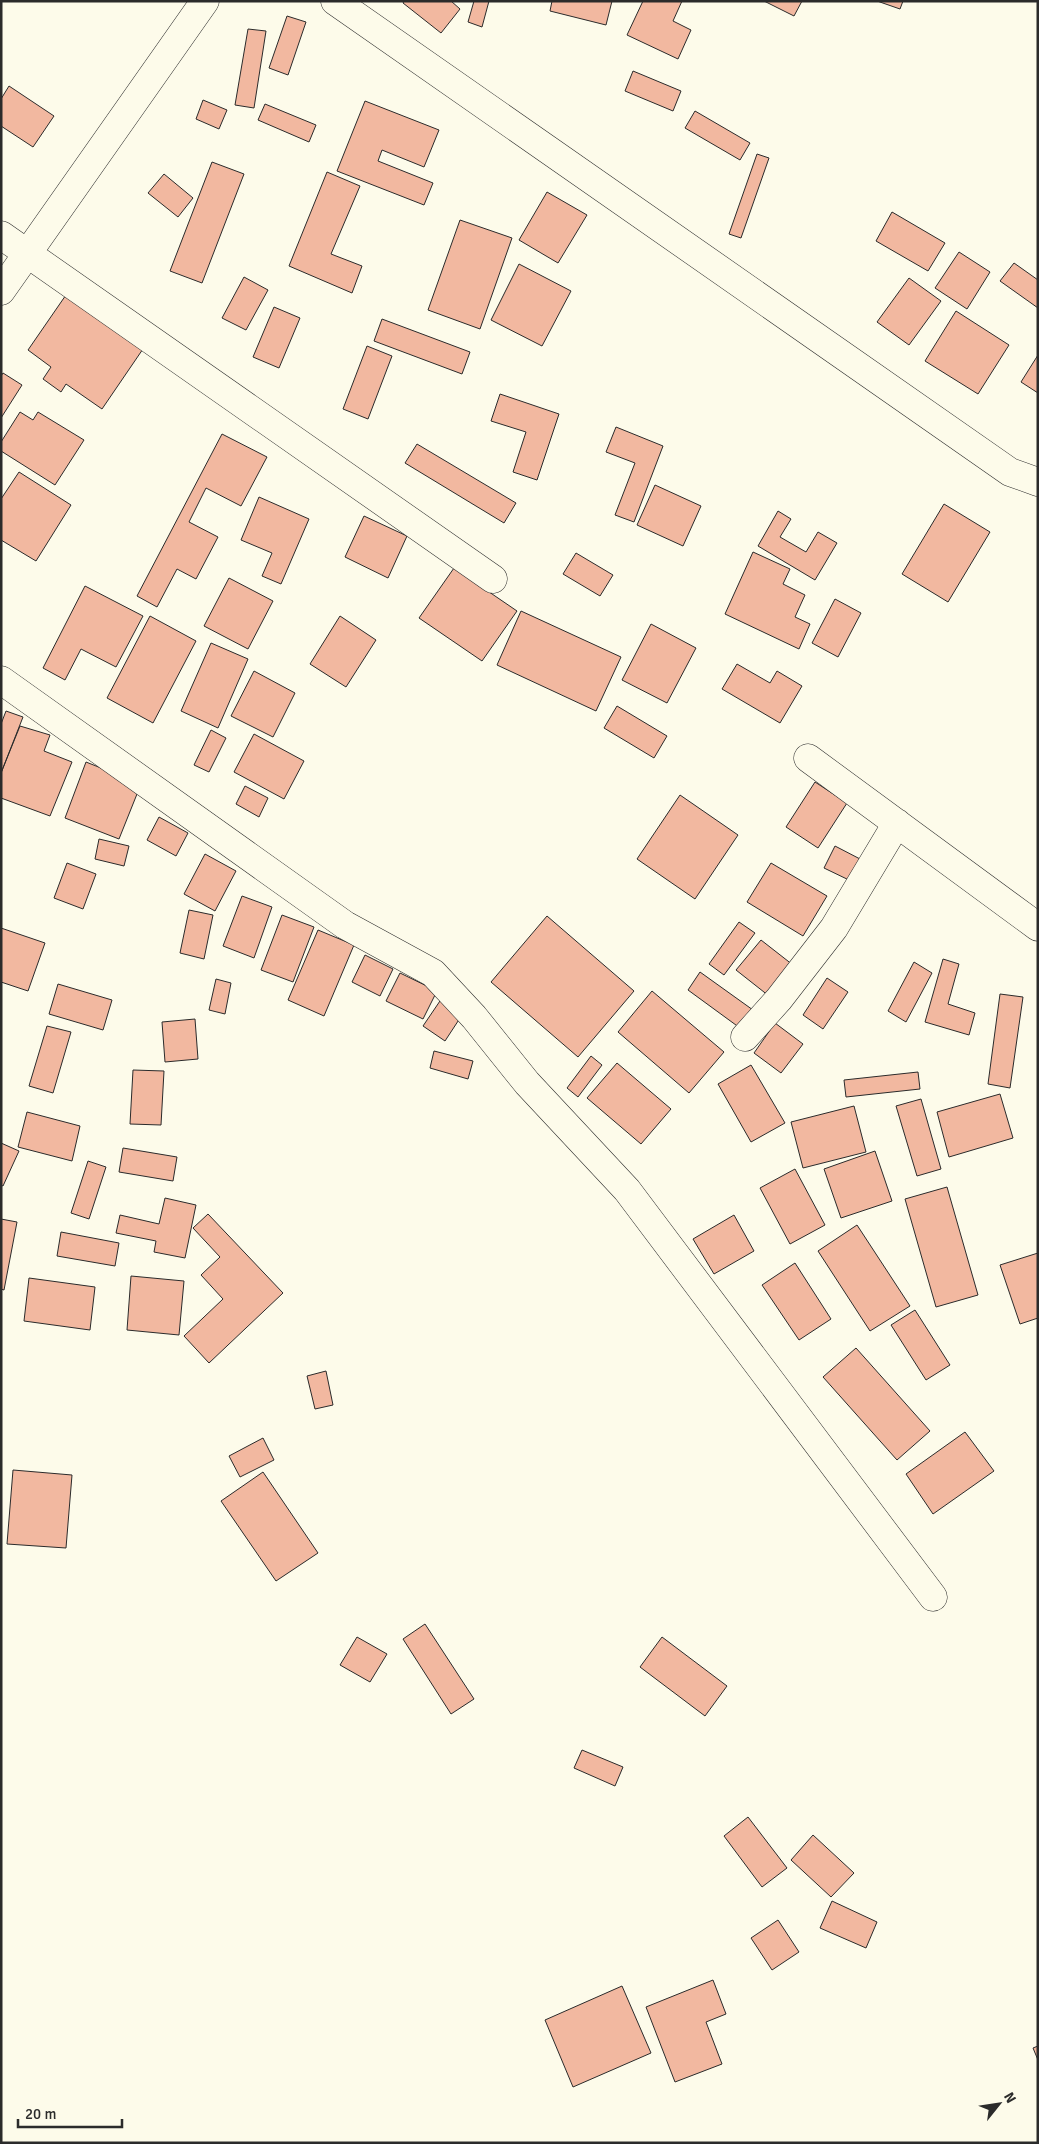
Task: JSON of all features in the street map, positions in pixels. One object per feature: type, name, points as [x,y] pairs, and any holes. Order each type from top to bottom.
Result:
[{"type":"street","points":[[1,291],[205,1]]},
{"type":"street","points":[[335,1],[1010,472],[1038,482]]},
{"type":"street","points":[[1,235],[494,579]]},
{"type":"street","points":[[1,680],[345,925],[433,973],[474,1018],[527,1083],[627,1190],[933,1597]]},
{"type":"street","points":[[808,758],[1038,927]]},
{"type":"street","points":[[745,1038],[779,999],[834,928],[897,824]]},
{"type":"building","points":[[404,1],[451,1],[460,9],[441,33],[403,3]]},
{"type":"building","points":[[474,1],[489,1],[482,27],[468,22]]},
{"type":"building","points":[[552,1],[612,1],[606,25],[550,11]]},
{"type":"building","points":[[643,1],[682,1],[673,21],[691,30],[678,59],[627,35]]},
{"type":"building","points":[[764,1],[802,1],[794,16]]},
{"type":"building","points":[[877,1],[903,1],[900,9]]},
{"type":"building","points":[[287,16],[306,22],[288,75],[269,68]]},
{"type":"building","points":[[248,29],[266,31],[254,108],[235,105]]},
{"type":"building","points":[[633,71],[681,91],[673,111],[625,91]]},
{"type":"building","points":[[9,86],[54,116],[33,147],[1,126],[1,99]]},
{"type":"building","points":[[203,100],[227,110],[219,129],[196,119]]},
{"type":"building","points":[[365,101],[439,130],[424,167],[382,150],[378,161],[433,183],[424,205],[337,171]]},
{"type":"building","points":[[265,104],[316,125],[309,142],[258,120]]},
{"type":"building","points":[[695,111],[750,143],[740,160],[685,128]]},
{"type":"building","points":[[757,154],[769,158],[741,238],[729,234]]},
{"type":"building","points":[[212,162],[244,174],[202,283],[170,271]]},
{"type":"building","points":[[327,172],[360,186],[331,254],[362,266],[352,293],[289,266]]},
{"type":"building","points":[[164,174],[193,198],[178,217],[148,193]]},
{"type":"building","points":[[547,192],[587,215],[558,263],[519,240]]},
{"type":"building","points":[[892,212],[945,243],[928,271],[876,241]]},
{"type":"building","points":[[460,220],[512,238],[480,329],[428,310]]},
{"type":"building","points":[[959,252],[990,272],[967,309],[935,288]]},
{"type":"building","points":[[1014,263],[1038,280],[1038,308],[1000,281]]},
{"type":"building","points":[[519,264],[571,291],[542,346],[491,320]]},
{"type":"building","points":[[244,277],[268,290],[246,330],[222,318]]},
{"type":"building","points":[[909,278],[941,301],[909,345],[877,322]]},
{"type":"building","points":[[68,292],[145,346],[102,409],[66,384],[61,392],[43,379],[51,367],[28,350]]},
{"type":"building","points":[[274,307],[300,318],[279,368],[253,357]]},
{"type":"building","points":[[956,311],[1009,345],[978,394],[925,361]]},
{"type":"building","points":[[382,319],[470,352],[462,374],[374,341]]},
{"type":"building","points":[[367,346],[392,356],[368,419],[343,409]]},
{"type":"building","points":[[1038,355],[1038,393],[1021,382]]},
{"type":"building","points":[[3,373],[22,385],[1,418],[1,376]]},
{"type":"building","points":[[500,394],[559,414],[537,480],[513,472],[526,432],[491,421]]},
{"type":"building","points":[[20,412],[33,420],[38,412],[84,440],[55,485],[1,451],[1,442]]},
{"type":"building","points":[[616,427],[663,446],[634,522],[615,515],[635,463],[606,452]]},
{"type":"building","points":[[222,434],[267,457],[241,506],[206,488],[189,522],[218,537],[196,579],[177,569],[157,607],[137,596]]},
{"type":"building","points":[[417,444],[516,503],[504,523],[405,463]]},
{"type":"building","points":[[19,472],[71,505],[36,561],[1,540],[1,499]]},
{"type":"building","points":[[655,485],[701,506],[683,546],[637,525]]},
{"type":"building","points":[[259,497],[309,519],[281,584],[262,576],[272,553],[241,540]]},
{"type":"building","points":[[944,504],[990,532],[948,602],[902,574]]},
{"type":"building","points":[[778,511],[791,519],[780,537],[806,552],[818,532],[837,543],[815,580],[758,546]]},
{"type":"building","points":[[364,516],[407,536],[388,578],[345,557]]},
{"type":"building","points":[[753,552],[790,569],[783,584],[805,595],[795,617],[810,624],[799,649],[725,614]]},
{"type":"building","points":[[576,553],[613,575],[600,596],[563,574]]},
{"type":"building","points":[[454,568],[517,611],[482,661],[419,618]]},
{"type":"building","points":[[229,578],[273,601],[248,649],[204,626]]},
{"type":"building","points":[[85,586],[143,616],[116,667],[81,649],[65,680],[43,668]]},
{"type":"building","points":[[835,599],[861,613],[838,657],[812,643]]},
{"type":"building","points":[[521,611],[621,657],[596,711],[497,665]]},
{"type":"building","points":[[150,616],[196,641],[153,723],[107,698]]},
{"type":"building","points":[[340,616],[376,640],[346,687],[310,664]]},
{"type":"building","points":[[651,624],[696,648],[667,703],[622,680]]},
{"type":"building","points":[[211,643],[248,659],[218,728],[181,711]]},
{"type":"building","points":[[737,664],[770,683],[777,671],[802,686],[780,723],[722,689]]},
{"type":"building","points":[[254,671],[295,693],[273,737],[231,716]]},
{"type":"building","points":[[617,706],[667,736],[654,758],[604,728]]},
{"type":"building","points":[[6,711],[23,717],[1,773],[1,724]]},
{"type":"building","points":[[20,726],[50,735],[44,751],[72,762],[50,816],[1,798],[1,773]]},
{"type":"building","points":[[211,730],[226,738],[209,772],[194,765]]},
{"type":"building","points":[[254,734],[304,761],[284,799],[234,772]]},
{"type":"building","points":[[86,762],[141,784],[119,839],[65,818]]},
{"type":"building","points":[[815,782],[847,803],[818,848],[786,827]]},
{"type":"building","points":[[245,786],[268,798],[259,817],[236,804]]},
{"type":"building","points":[[680,795],[738,835],[695,899],[637,859]]},
{"type":"building","points":[[159,817],[188,833],[176,856],[147,840]]},
{"type":"building","points":[[99,839],[129,846],[124,866],[95,859]]},
{"type":"building","points":[[835,846],[862,860],[851,881],[824,868]]},
{"type":"building","points":[[205,854],[236,871],[215,911],[184,894]]},
{"type":"building","points":[[67,863],[96,874],[83,909],[54,898]]},
{"type":"building","points":[[771,863],[827,896],[803,936],[747,902]]},
{"type":"building","points":[[242,896],[272,907],[254,958],[223,946]]},
{"type":"building","points":[[189,910],[213,915],[204,959],[180,953]]},
{"type":"building","points":[[282,915],[314,927],[293,982],[261,970]]},
{"type":"building","points":[[547,916],[634,991],[578,1057],[491,982]]},
{"type":"building","points":[[739,922],[755,933],[724,975],[709,964]]},
{"type":"building","points":[[1,928],[45,943],[28,991],[1,982]]},
{"type":"building","points":[[318,930],[354,945],[324,1016],[288,1000]]},
{"type":"building","points":[[761,940],[793,965],[769,996],[736,970]]},
{"type":"building","points":[[365,955],[393,969],[380,996],[352,982]]},
{"type":"building","points":[[943,959],[959,964],[948,1004],[975,1013],[969,1035],[925,1022]]},
{"type":"building","points":[[914,962],[932,973],[906,1022],[888,1011]]},
{"type":"building","points":[[700,972],[753,1010],[740,1028],[688,990]]},
{"type":"building","points":[[400,973],[437,991],[423,1019],[386,1001]]},
{"type":"building","points":[[827,978],[848,992],[823,1029],[803,1015]]},
{"type":"building","points":[[216,979],[231,983],[225,1014],[209,1010]]},
{"type":"building","points":[[58,984],[112,1000],[103,1030],[49,1014]]},
{"type":"building","points":[[652,991],[724,1052],[689,1093],[618,1032]]},
{"type":"building","points":[[1000,994],[1023,997],[1010,1088],[988,1084]]},
{"type":"building","points":[[442,998],[464,1012],[445,1041],[423,1026]]},
{"type":"building","points":[[195,1019],[198,1059],[165,1062],[162,1022]]},
{"type":"building","points":[[775,1023],[803,1044],[781,1073],[754,1053]]},
{"type":"building","points":[[47,1026],[71,1032],[53,1093],[29,1086]]},
{"type":"building","points":[[434,1051],[473,1061],[468,1079],[430,1068]]},
{"type":"building","points":[[591,1056],[602,1065],[578,1097],[567,1088]]},
{"type":"building","points":[[617,1063],[671,1109],[641,1144],[587,1098]]},
{"type":"building","points":[[751,1065],[785,1123],[751,1142],[718,1084]]},
{"type":"building","points":[[133,1070],[164,1071],[161,1125],[130,1124]]},
{"type":"building","points":[[918,1072],[920,1089],[846,1097],[844,1080]]},
{"type":"building","points":[[1000,1094],[1013,1138],[949,1157],[937,1112]]},
{"type":"building","points":[[921,1099],[941,1169],[917,1176],[896,1106]]},
{"type":"building","points":[[854,1106],[866,1152],[803,1168],[791,1122]]},
{"type":"building","points":[[27,1112],[80,1126],[72,1161],[18,1147]]},
{"type":"building","points":[[1,1143],[19,1151],[3,1186],[1,1185]]},
{"type":"building","points":[[123,1148],[177,1157],[173,1181],[119,1172]]},
{"type":"building","points":[[875,1151],[892,1201],[841,1218],[824,1169]]},
{"type":"building","points":[[88,1161],[106,1167],[89,1219],[71,1213]]},
{"type":"building","points":[[795,1169],[825,1225],[790,1244],[760,1188]]},
{"type":"building","points":[[947,1187],[978,1295],[936,1307],[905,1199]]},
{"type":"building","points":[[165,1198],[196,1205],[185,1258],[154,1252],[156,1241],[116,1233],[120,1215],[159,1224]]},
{"type":"building","points":[[208,1214],[283,1293],[209,1363],[184,1336],[223,1299],[201,1275],[220,1257],[193,1228]]},
{"type":"building","points":[[734,1215],[754,1251],[714,1274],[693,1239]]},
{"type":"building","points":[[1,1219],[17,1222],[4,1290],[1,1289]]},
{"type":"building","points":[[857,1225],[910,1306],[870,1331],[818,1251]]},
{"type":"building","points":[[61,1232],[119,1243],[115,1266],[57,1256]]},
{"type":"building","points":[[1038,1253],[1038,1318],[1020,1324],[1000,1265]]},
{"type":"building","points":[[795,1263],[831,1319],[799,1340],[762,1285]]},
{"type":"building","points":[[131,1276],[184,1281],[179,1335],[127,1330]]},
{"type":"building","points":[[29,1278],[95,1287],[90,1330],[24,1321]]},
{"type":"building","points":[[915,1310],[950,1365],[926,1380],[891,1325]]},
{"type":"building","points":[[856,1348],[930,1431],[897,1460],[823,1377]]},
{"type":"building","points":[[326,1371],[333,1405],[315,1409],[307,1376]]},
{"type":"building","points":[[965,1432],[994,1471],[933,1514],[906,1474]]},
{"type":"building","points":[[263,1438],[274,1460],[240,1477],[229,1456]]},
{"type":"building","points":[[13,1470],[72,1475],[66,1548],[7,1544]]},
{"type":"building","points":[[263,1472],[318,1553],[276,1581],[221,1501]]},
{"type":"building","points":[[425,1624],[474,1699],[451,1714],[403,1639]]},
{"type":"building","points":[[357,1637],[387,1654],[370,1682],[340,1665]]},
{"type":"building","points":[[662,1637],[727,1686],[705,1716],[640,1667]]},
{"type":"building","points":[[582,1750],[623,1767],[615,1786],[574,1768]]},
{"type":"building","points":[[748,1817],[787,1868],[762,1887],[724,1836]]},
{"type":"building","points":[[813,1835],[854,1873],[831,1897],[791,1860]]},
{"type":"building","points":[[832,1901],[877,1922],[866,1948],[820,1928]]},
{"type":"building","points":[[778,1920],[799,1952],[772,1970],[751,1938]]},
{"type":"building","points":[[713,1980],[726,2014],[706,2022],[722,2064],[675,2082],[646,2007]]},
{"type":"building","points":[[622,1986],[651,2053],[573,2087],[545,2020]]},
{"type":"building","points":[[1038,2046],[1038,2060],[1033,2048]]}]
